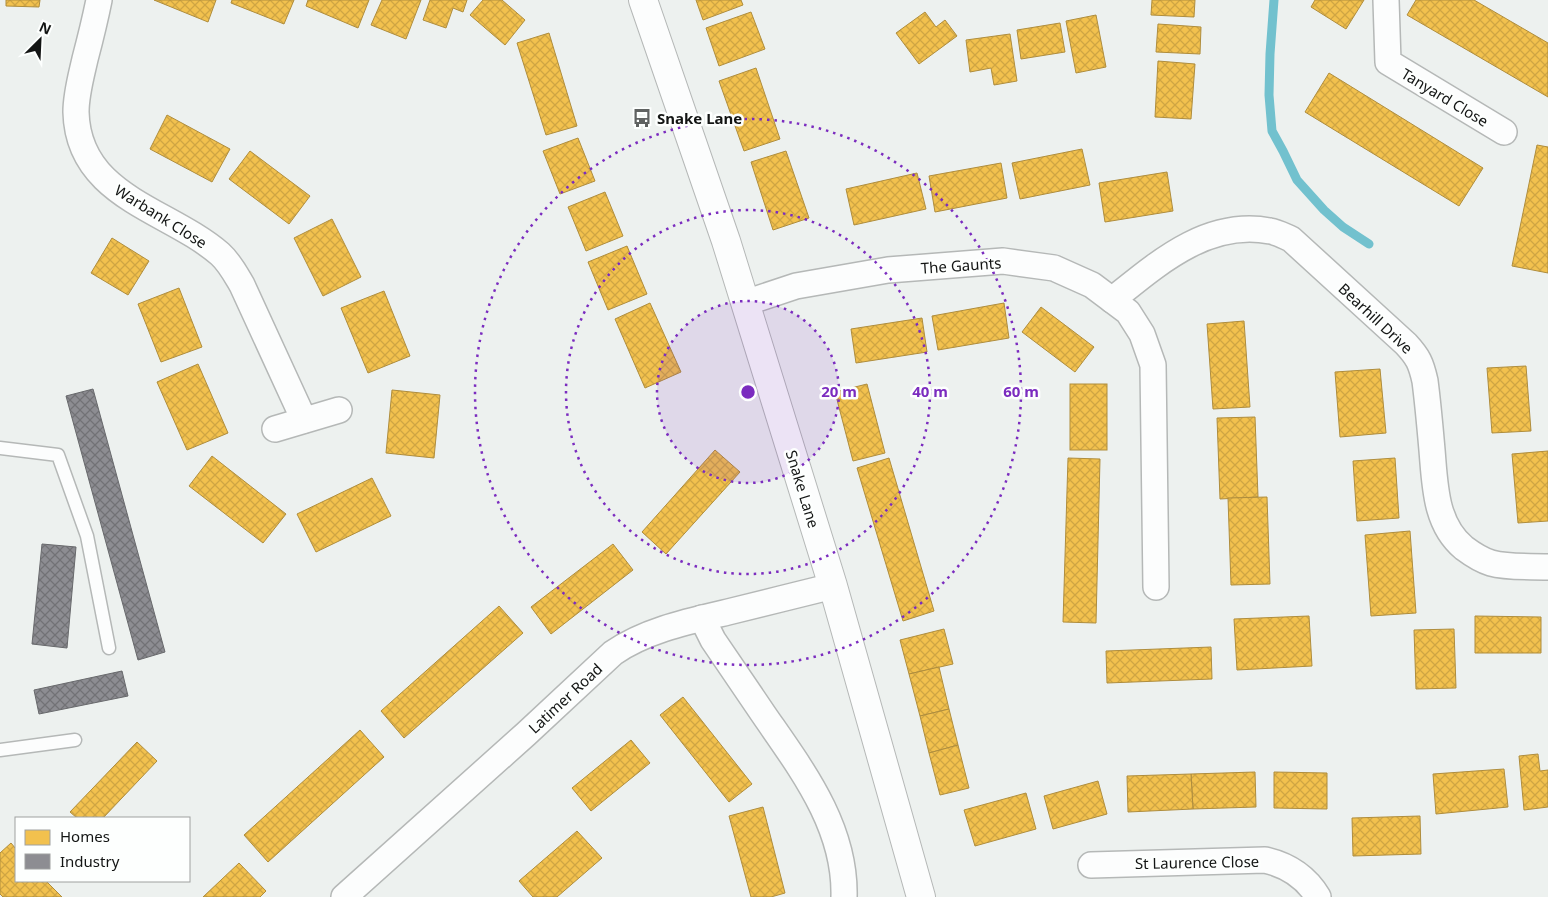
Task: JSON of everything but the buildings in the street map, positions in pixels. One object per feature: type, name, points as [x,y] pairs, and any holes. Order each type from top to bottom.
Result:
[{"type":"street","name":"Warbank Close","points":[[99,0],[77,92],[76,112],[79,135],[88,158],[103,178],[126,197],[194,236],[222,255],[242,285],[304,420]]},
{"type":"street","name":"Snake Lane","points":[[643,0],[726,241],[833,586],[921,897]]},
{"type":"street","name":"Tanyard Close","points":[[1386,0],[1388,62],[1504,132]]},
{"type":"street","name":"Bearhill Drive","points":[[1112,300],[1169,256],[1194,242],[1216,233],[1243,229],[1270,231],[1291,239],[1417,356],[1425,381],[1435,492],[1446,527],[1456,541],[1471,553],[1489,563],[1509,566],[1548,567]]},
{"type":"street","name":"The Gaunts","points":[[745,303],[796,286],[888,270],[1003,261],[1054,268],[1092,285],[1128,312],[1142,334],[1152,365],[1156,587]]},
{"type":"street","points":[[275,430],[339,410]]},
{"type":"street","name":"Latimer Road","points":[[344,897],[526,734],[613,653],[627,644],[641,637],[702,618],[833,586]]},
{"type":"street","points":[[702,618],[713,640],[806,775],[814,790],[834,834],[841,860],[844,897]]},
{"type":"street","name":"St Laurence Close","points":[[1091,865],[1265,860],[1280,864],[1295,872],[1306,881],[1318,897]]},
{"type":"lane","points":[[0,448],[58,455],[87,536],[108,648]]},
{"type":"lane","points":[[0,750],[75,740]]},
{"type":"waterway","points":[[1274,0],[1269,95],[1272,131],[1297,180],[1324,210],[1343,227],[1369,244]]},
{"type":"place","name":"Snake Lane","points":[[642,118]]}]
